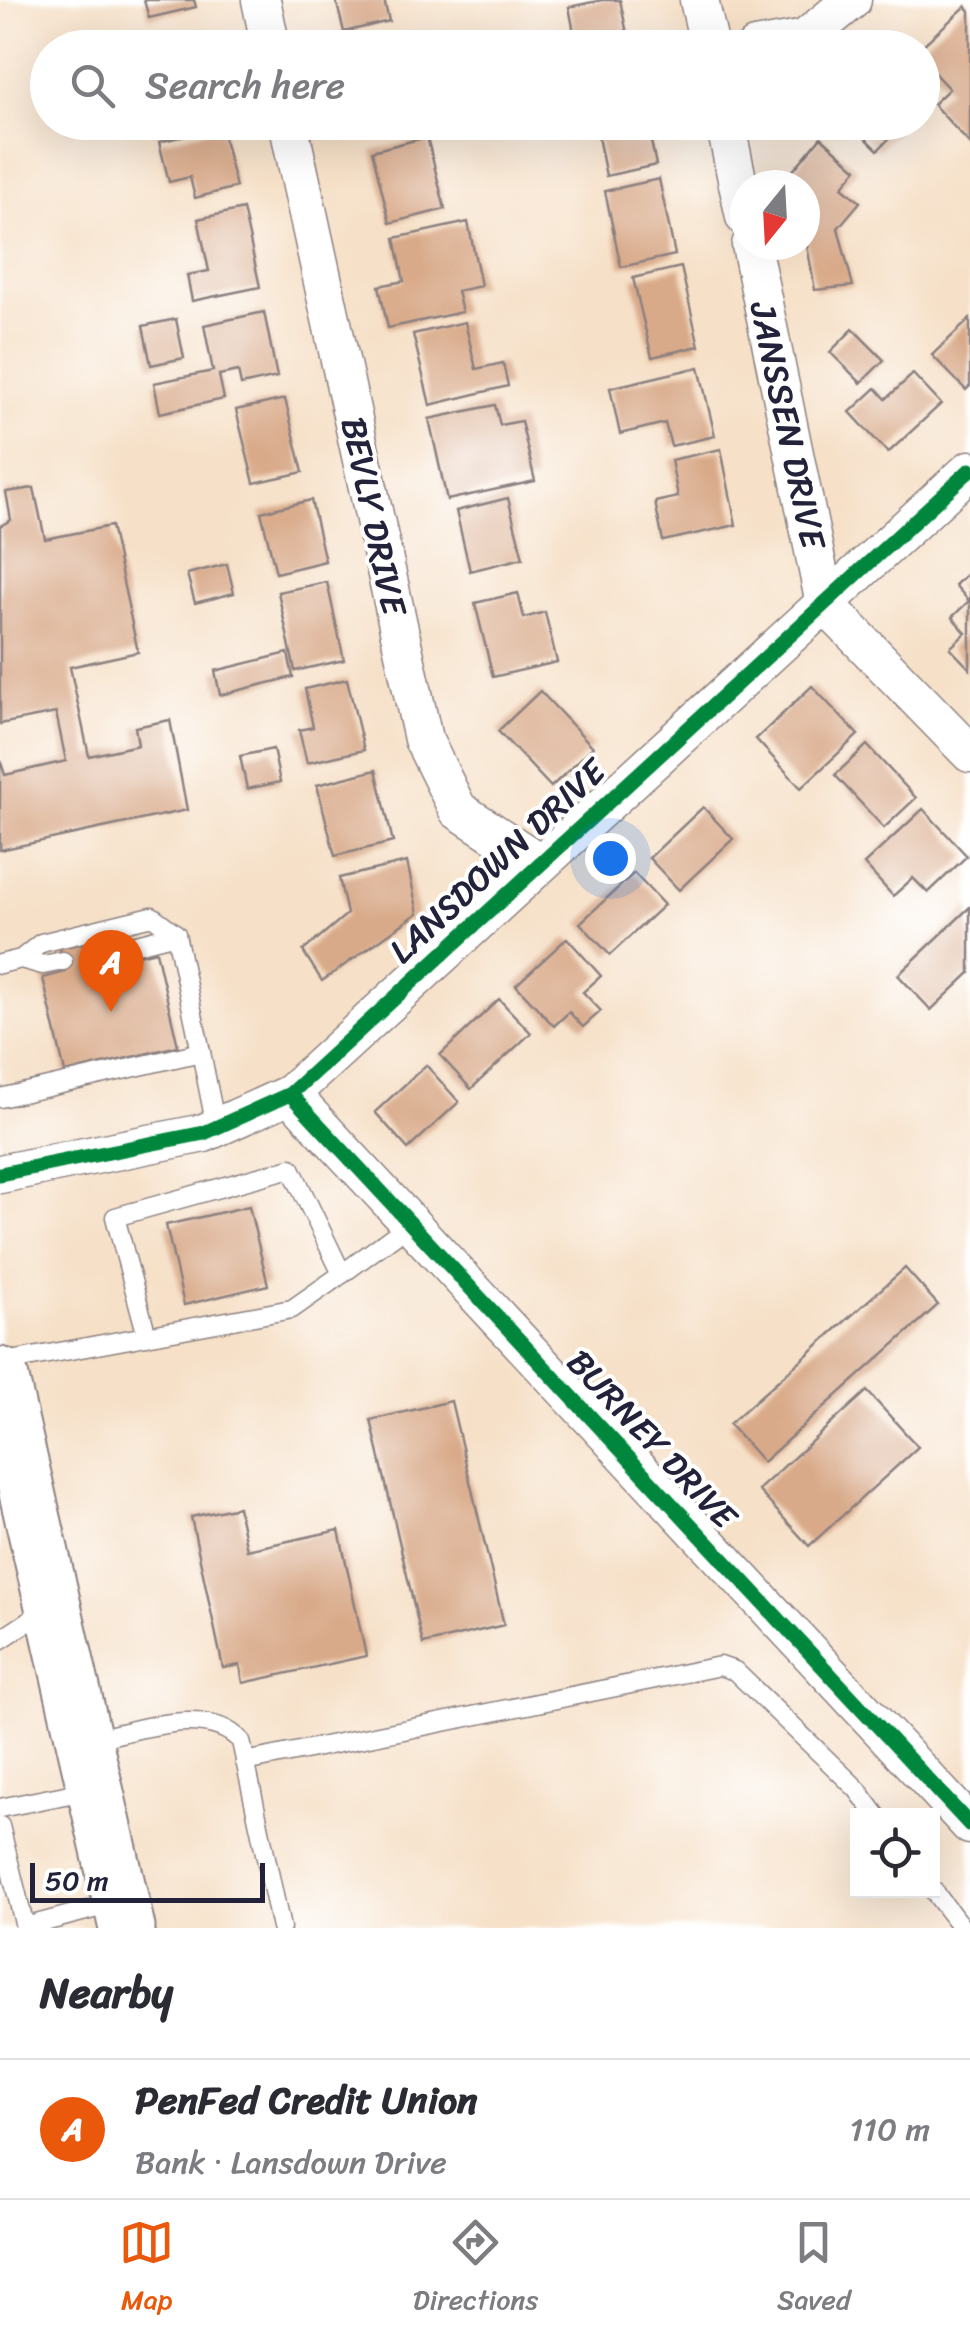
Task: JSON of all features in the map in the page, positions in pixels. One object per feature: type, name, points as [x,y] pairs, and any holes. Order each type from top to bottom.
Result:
[{"type":"main road","points":[[0,1375],[7,1434],[53,1606],[124,1915]]},
{"type":"street","points":[[260,0],[267,30]]},
{"type":"street","points":[[699,0],[706,30]]},
{"type":"street","points":[[816,30],[852,0]]},
{"type":"street","name":"BEVLY DRIVE","points":[[292,140],[424,739],[458,810],[538,862]]},
{"type":"street","points":[[730,140],[736,170]]},
{"type":"street","name":"JANSSEN DRIVE","points":[[754,260],[825,604]]},
{"type":"street","name":"LANSDOWN DRIVE","points":[[0,1174],[216,1127],[290,1094],[538,862],[970,470]]},
{"type":"street","points":[[825,604],[970,753]]},
{"type":"street","name":"BURNEY DRIVE","points":[[290,1094],[970,1825]]},
{"type":"lane","points":[[0,964],[21,959],[42,943],[152,916],[176,934],[216,1127]]},
{"type":"lane","points":[[101,952],[176,934]]},
{"type":"lane","points":[[21,959],[43,965],[63,961]]},
{"type":"lane","points":[[0,1098],[201,1052]]},
{"type":"lane","points":[[146,1336],[115,1217],[291,1168],[342,1274]]},
{"type":"lane","points":[[0,1363],[292,1309],[411,1223]]},
{"type":"lane","points":[[0,1640],[53,1606]]},
{"type":"lane","points":[[245,1762],[720,1666],[735,1671],[857,1789],[871,1808]]},
{"type":"lane","points":[[0,1808],[90,1765],[206,1723],[233,1732],[241,1741],[281,1928]]},
{"type":"lane","points":[[0,1826],[25,1927],[124,1915]]},
{"type":"lane","points":[[939,1898],[962,1928]]},
{"type":"building","points":[[144,0],[194,0],[196,7],[149,18]]},
{"type":"building","points":[[336,0],[384,0],[389,21],[344,30]]},
{"type":"building","points":[[620,0],[626,30],[573,30],[569,7]]},
{"type":"building","points":[[966,6],[970,11],[970,144],[940,112],[940,97],[949,89],[940,79],[940,30]]},
{"type":"building","points":[[224,140],[236,187],[195,198],[190,177],[169,182],[159,142]]},
{"type":"building","points":[[428,140],[445,209],[390,223],[372,151]]},
{"type":"building","points":[[599,140],[651,140],[656,165],[606,176]]},
{"type":"building","points":[[818,140],[824,140],[857,169],[842,187],[860,202],[838,228],[853,286],[815,290],[810,260],[820,260],[820,170],[794,170]]},
{"type":"building","points":[[868,140],[888,140],[878,150]]},
{"type":"building","points":[[659,179],[675,255],[621,267],[605,191]]},
{"type":"building","points":[[243,209],[260,287],[192,301],[187,275],[209,271],[198,219]]},
{"type":"building","points":[[468,222],[481,286],[457,291],[462,312],[388,328],[379,286],[404,281],[395,238]]},
{"type":"building","points":[[681,267],[699,346],[652,357],[633,278]]},
{"type":"building","points":[[264,312],[277,377],[241,385],[238,371],[219,375],[224,399],[160,413],[154,383],[213,371],[204,325]]},
{"type":"building","points":[[176,319],[184,358],[151,365],[143,326]]},
{"type":"building","points":[[970,319],[970,386],[966,390],[932,355]]},
{"type":"building","points":[[465,322],[476,369],[503,363],[508,386],[430,405],[413,334]]},
{"type":"building","points":[[853,329],[884,360],[861,383],[830,352]]},
{"type":"building","points":[[699,367],[715,436],[671,446],[665,423],[620,434],[610,388]]},
{"type":"building","points":[[913,374],[941,404],[888,453],[850,412],[876,388],[886,399]]},
{"type":"building","points":[[285,399],[303,472],[254,483],[236,410]]},
{"type":"building","points":[[495,405],[500,425],[521,421],[535,481],[447,500],[429,419]]},
{"type":"building","points":[[721,449],[736,525],[663,541],[655,502],[678,497],[671,460]]},
{"type":"building","points":[[34,488],[45,539],[111,526],[138,652],[70,667],[89,756],[138,745],[135,727],[170,720],[187,810],[0,850],[0,760],[5,775],[66,761],[56,713],[0,724],[0,526],[11,520],[6,492]]},
{"type":"building","points":[[508,498],[523,558],[470,571],[456,511]]},
{"type":"building","points":[[311,500],[325,561],[276,573],[261,512]]},
{"type":"building","points":[[227,564],[234,593],[195,603],[187,574]]},
{"type":"building","points":[[970,571],[970,669],[950,648],[966,633],[952,617],[969,601],[955,585]]},
{"type":"building","points":[[327,582],[344,660],[295,671],[278,592]]},
{"type":"building","points":[[518,593],[524,618],[545,612],[557,662],[493,677],[475,603]]},
{"type":"building","points":[[288,653],[293,677],[220,695],[215,671]]},
{"type":"building","points":[[347,679],[364,750],[307,763],[299,730],[313,727],[305,689]]},
{"type":"building","points":[[812,686],[858,735],[801,788],[756,739]]},
{"type":"building","points":[[540,691],[593,747],[551,787],[498,731]]},
{"type":"building","points":[[867,745],[916,798],[884,828],[835,775]]},
{"type":"building","points":[[273,749],[280,782],[247,789],[240,756]]},
{"type":"building","points":[[376,770],[393,842],[335,856],[317,785]]},
{"type":"building","points":[[703,807],[733,839],[679,890],[649,858]]},
{"type":"building","points":[[923,809],[967,856],[928,893],[913,878],[893,896],[864,864]]},
{"type":"building","points":[[407,862],[418,913],[322,981],[303,951],[347,914],[339,878]]},
{"type":"building","points":[[634,873],[664,905],[610,955],[580,923]]},
{"type":"building","points":[[970,907],[970,973],[931,1010],[898,975]]},
{"type":"building","points":[[567,938],[601,976],[583,992],[601,1011],[583,1027],[569,1012],[554,1026],[516,985]]},
{"type":"building","points":[[98,940],[103,963],[156,951],[178,1046],[65,1073],[43,978],[65,972],[60,948]]},
{"type":"building","points":[[499,999],[531,1033],[471,1089],[440,1055]]},
{"type":"building","points":[[426,1065],[459,1102],[408,1149],[375,1112]]},
{"type":"building","points":[[249,1206],[268,1285],[184,1305],[166,1225]]},
{"type":"building","points":[[905,1268],[938,1305],[763,1462],[729,1424]]},
{"type":"building","points":[[867,1391],[918,1447],[809,1546],[758,1490]]},
{"type":"building","points":[[451,1401],[504,1625],[423,1644],[371,1420]]},
{"type":"building","points":[[238,1507],[247,1550],[339,1530],[366,1656],[243,1683],[240,1665],[223,1668],[191,1517]]},
{"type":"cycle path","points":[[0,1174],[204,1133],[290,1094],[970,470]]},
{"type":"cycle path","points":[[290,1094],[970,1825]]},
{"type":"place","name":"PenFed Credit Union","points":[[111,1012]]}]
